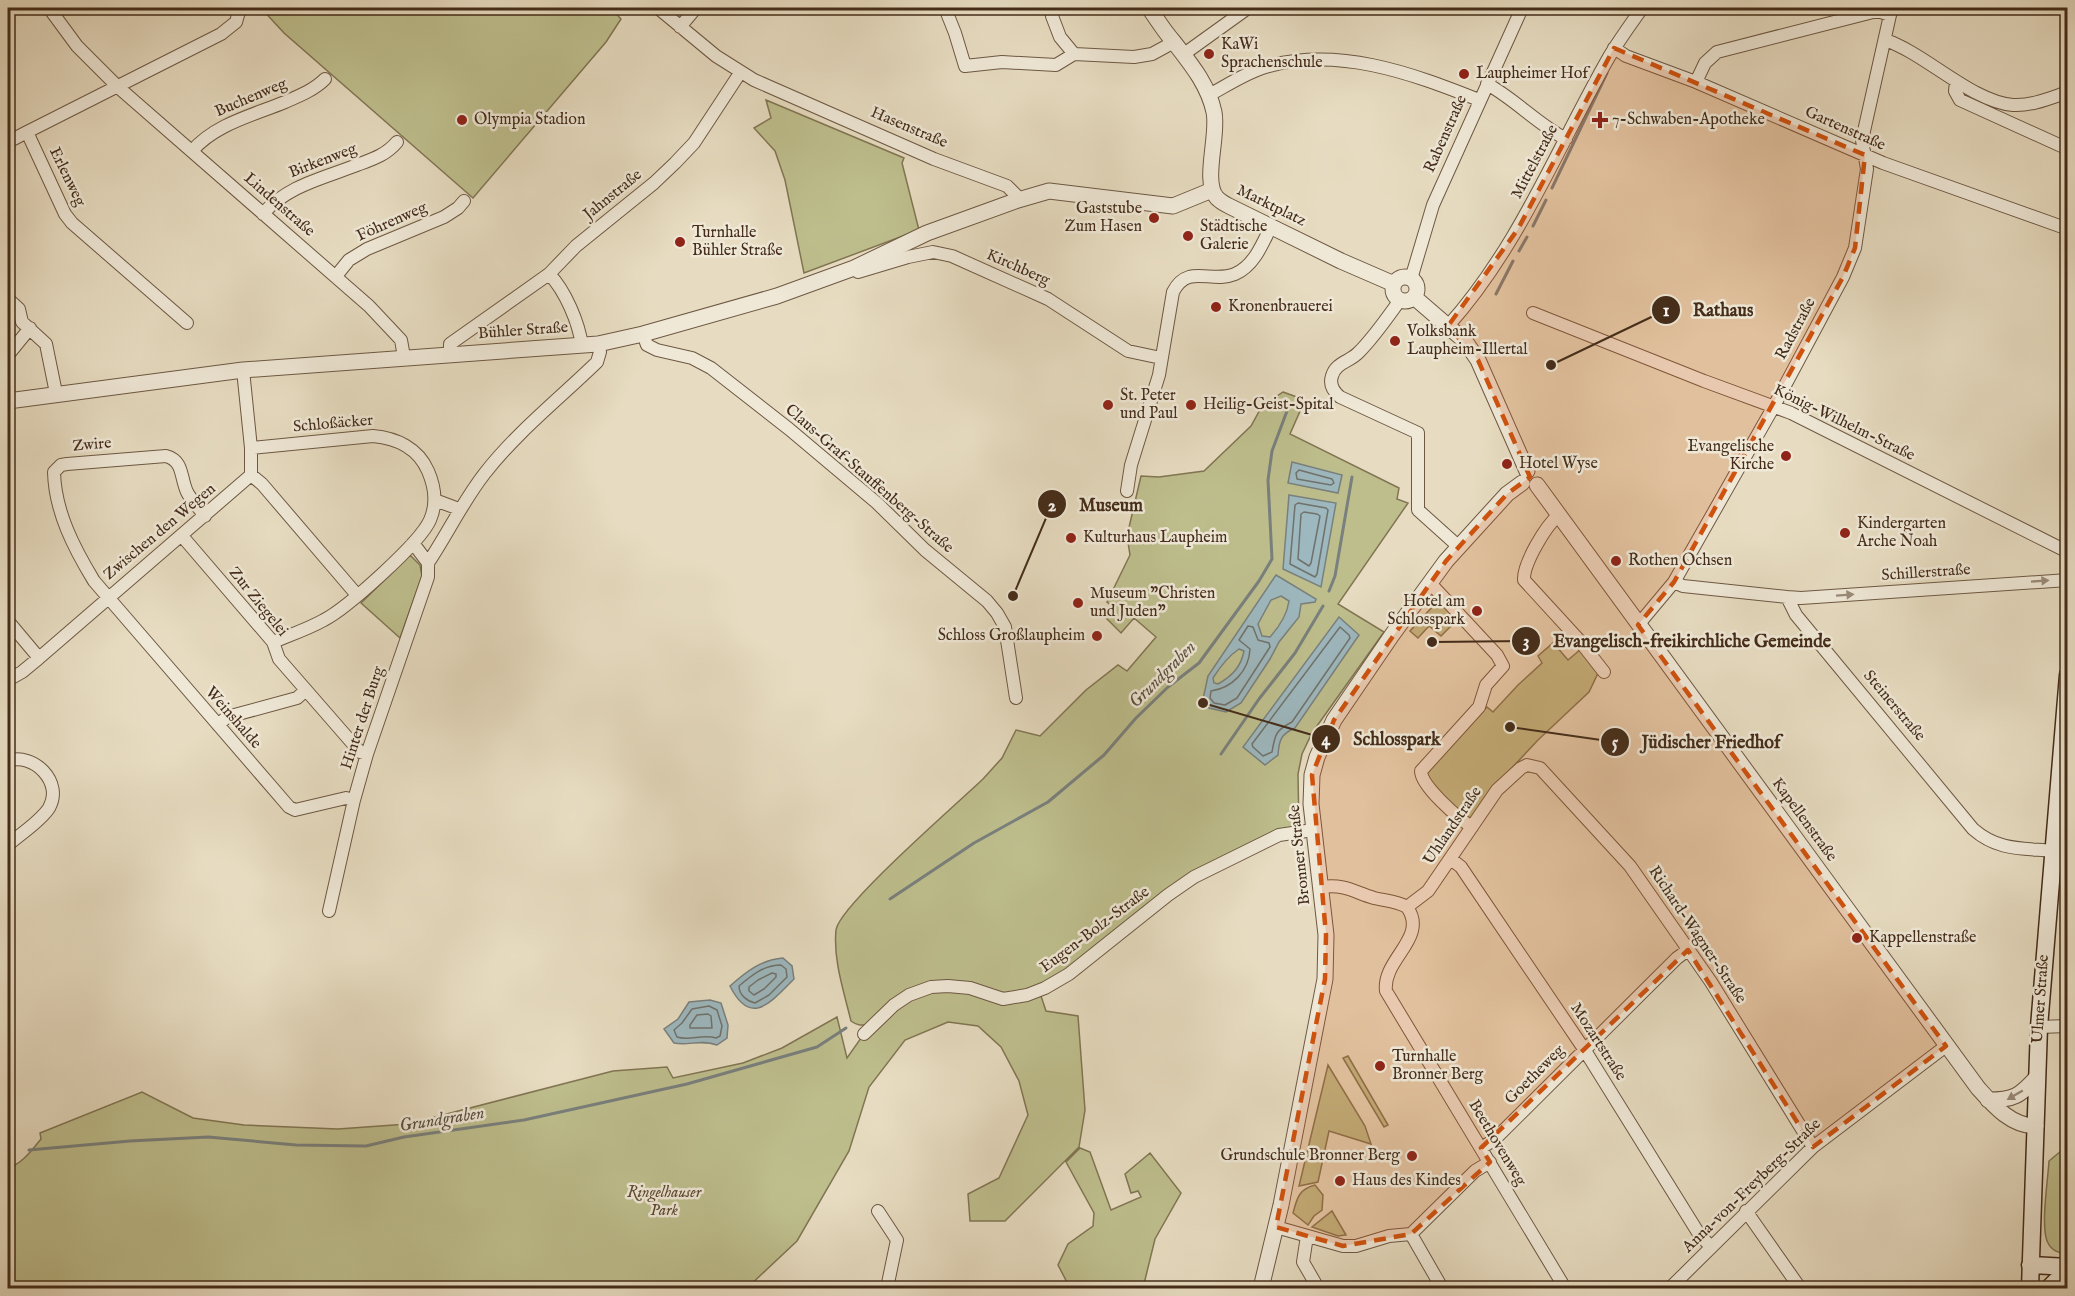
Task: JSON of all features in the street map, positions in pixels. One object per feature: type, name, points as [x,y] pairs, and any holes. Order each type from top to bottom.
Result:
[{"type":"main road","name":"Ulmer Straße","points":[[2030,1288],[2039,1027],[2064,761],[2067,675]]},
{"type":"main road","points":[[2030,1265],[2067,1267]]},
{"type":"main road","points":[[2049,1288],[2055,1281],[2067,1275]]},
{"type":"street","name":"Lindenstraße","points":[[50,8],[77,46],[118,87],[369,306],[401,340],[404,357]]},
{"type":"street","points":[[8,142],[230,28],[236,22],[240,8]]},
{"type":"street","name":"Hasenstraße","points":[[658,8],[740,73],[805,104],[934,159],[1007,186],[1018,200]]},
{"type":"street","points":[[680,27],[696,8]]},
{"type":"street","points":[[945,8],[956,33],[965,66],[1002,62],[1056,65],[1074,54],[1134,57],[1152,54],[1179,48],[1248,8]]},
{"type":"street","points":[[1149,8],[1194,66],[1209,95],[1215,113],[1216,132],[1212,190]]},
{"type":"street","name":"Rabenstraße","points":[[1411,279],[1433,205],[1522,8]]},
{"type":"street","name":"Mittelstraße","points":[[1449,326],[1478,291],[1505,252],[1614,48],[1642,8]]},
{"type":"street","points":[[1696,82],[1705,63],[1717,52],[1873,12],[1891,11]]},
{"type":"street","name":"Radstraße","points":[[1638,625],[1674,582],[1774,406],[1843,276],[1855,248],[1867,169],[1862,140],[1891,11]]},
{"type":"street","points":[[1052,16],[1060,37],[1074,54]]},
{"type":"street","points":[[1886,40],[1900,44],[1956,81],[1999,102],[2013,105],[2037,102],[2067,93]]},
{"type":"street","name":"Gartenstraße","points":[[1614,48],[1626,56],[1696,82],[1865,155],[2067,228]]},
{"type":"street","points":[[1209,95],[1260,69],[1300,59],[1321,58],[1342,60],[1424,78],[1479,100]]},
{"type":"street","name":"Jahnstraße","points":[[450,354],[450,344],[549,274],[576,246],[654,183],[675,163],[694,143],[740,73]]},
{"type":"street","name":"Buchenweg","points":[[192,151],[212,132],[300,96],[325,79]]},
{"type":"street","points":[[1956,81],[1955,91],[1959,100],[2067,149]]},
{"type":"street","points":[[1487,84],[1566,139]]},
{"type":"street","points":[[2008,122],[2013,105]]},
{"type":"street","name":"Erlenweg","points":[[27,132],[65,214],[72,223],[187,323]]},
{"type":"street","name":"Birkenweg","points":[[263,214],[273,202],[290,190],[381,156],[397,142]]},
{"type":"street","name":"Marktplatz","points":[[1018,200],[1049,191],[1167,206],[1180,204],[1212,190],[1217,198],[1229,206],[1341,261],[1394,284]]},
{"type":"street","name":"Bühler Straße","points":[[8,401],[243,370],[598,344],[643,334],[777,296],[854,268],[927,233],[1018,200]]},
{"type":"street","name":"Föhrenweg","points":[[336,276],[349,260],[367,249],[444,217],[464,201]]},
{"type":"street","points":[[1127,491],[1131,465],[1159,375],[1173,292],[1177,283],[1185,277],[1226,277],[1237,273],[1261,249],[1271,226]]},
{"type":"street","name":"Kirchberg","points":[[854,268],[858,272],[871,270],[908,257],[933,252],[952,256],[1048,298],[1128,351],[1161,358]]},
{"type":"street","points":[[549,274],[558,283],[580,330],[582,345]]},
{"type":"street","points":[[1449,326],[1407,299],[1393,292],[1394,284],[1400,278],[1411,279],[1417,286],[1407,299],[1360,352],[1336,369],[1331,380],[1332,387],[1340,397],[1418,432],[1418,510],[1458,546]]},
{"type":"street","points":[[8,299],[19,309],[22,322],[46,344],[56,393]]},
{"type":"street","name":"König-Wilhelm-Straße","points":[[1533,313],[1704,381],[1774,406],[2067,552]]},
{"type":"street","name":"Kapellenstraße","points":[[1449,326],[1471,349],[1489,385],[1529,480],[1559,515],[1638,625],[1716,727],[1946,1046],[1988,1100],[2016,1123],[2036,1126]]},
{"type":"street","points":[[8,355],[30,328]]},
{"type":"street","name":"Claus-Graf-Stauffenberg-Straße","points":[[643,334],[648,345],[657,350],[692,358],[720,375],[877,503],[925,550],[987,601],[998,613],[1005,627],[1016,698]]},
{"type":"street","name":"Hinter der Burg","points":[[329,910],[354,800],[428,577],[428,563],[459,509],[508,446],[597,362],[600,352],[598,344]]},
{"type":"street","points":[[243,370],[251,448],[251,475],[262,484],[357,595]]},
{"type":"street","name":"Schloßäcker","points":[[251,448],[373,436],[388,437],[402,443],[421,459],[431,478],[435,500]]},
{"type":"street","name":"Zwire","points":[[109,598],[94,581],[64,523],[54,477],[56,469],[67,464],[166,456],[174,459],[178,464],[187,493],[205,516]]},
{"type":"street","name":"Zwischen den Wegen","points":[[8,680],[39,658],[251,475]]},
{"type":"street","name":"Bronner Straße","points":[[1261,1288],[1276,1227],[1325,979],[1326,935],[1322,887],[1313,830],[1312,775],[1325,735],[1392,635],[1458,546],[1507,494],[1529,480]]},
{"type":"street","points":[[273,642],[324,620],[340,610],[413,543],[430,521],[435,500],[459,509]]},
{"type":"street","points":[[1559,515],[1543,535],[1524,572],[1524,580],[1579,640],[1604,672]]},
{"type":"street","name":"Zur Ziegelei","points":[[182,536],[273,642],[279,659],[360,752],[368,754]]},
{"type":"street","points":[[413,543],[428,563]]},
{"type":"street","name":"Schillerstraße","points":[[1787,597],[1801,598],[2067,580]]},
{"type":"street","points":[[1674,582],[1683,586],[1787,597]]},
{"type":"street","points":[[1430,583],[1436,586],[1497,655],[1503,666],[1486,685],[1479,707],[1421,771],[1425,783],[1472,827]]},
{"type":"street","name":"Steinerstraße","points":[[1787,597],[1796,615],[1973,829],[1996,845],[2054,851]]},
{"type":"street","name":"Weinshalde","points":[[109,598],[289,807],[295,810],[346,798],[354,800]]},
{"type":"street","points":[[8,621],[39,658]]},
{"type":"street","points":[[218,725],[227,717],[297,698],[306,690]]},
{"type":"street","points":[[8,761],[21,759],[35,764],[48,778],[52,794],[49,808],[43,815],[8,845]]},
{"type":"street","name":"Uhlandstraße","points":[[1407,908],[1428,891],[1497,790],[1515,772],[1527,765]]},
{"type":"street","name":"Richard-Wagner-Straße","points":[[1527,765],[1540,768],[1630,866],[1711,982],[1813,1147]]},
{"type":"street","name":"Eugen-Bolz-Straße","points":[[864,1034],[894,1005],[909,995],[931,987],[970,988],[1003,999],[1027,995],[1045,988],[1069,974],[1168,895],[1194,878],[1279,836],[1313,830]]},
{"type":"street","name":"Mozartstraße","points":[[1450,859],[1461,867],[1584,1049],[1699,1234],[1711,1247]]},
{"type":"street","points":[[1322,887],[1342,886],[1374,898],[1400,903],[1407,908]]},
{"type":"street","name":"Beethovenweg","points":[[1407,908],[1413,918],[1414,928],[1388,972],[1385,982],[1386,991],[1565,1288]]},
{"type":"street","name":"Goetheweg","points":[[1481,1148],[1494,1140],[1584,1049],[1688,950]]},
{"type":"street","points":[[2039,1027],[2067,1026]]},
{"type":"street","name":"Anna-von-Freyberg-Straße","points":[[1676,1286],[1746,1211],[1813,1147],[1946,1046]]},
{"type":"street","points":[[1988,1100],[2007,1100],[2018,1096],[2037,1077]]},
{"type":"street","points":[[1276,1227],[1343,1246],[1356,1246],[1389,1236],[1411,1234],[1474,1172],[1490,1162]]},
{"type":"street","points":[[878,1211],[897,1240],[887,1288]]},
{"type":"street","points":[[1746,1211],[1800,1288]]},
{"type":"street","points":[[1411,1234],[1443,1288]]},
{"type":"street","points":[[1307,1236],[1303,1262],[1318,1288]]},
{"type":"highlighted area","points":[[1614,48],[1865,155],[1855,248],[1843,277],[1674,582],[1638,625],[1946,1046],[1813,1147],[1688,950],[1481,1148],[1490,1162],[1411,1234],[1343,1246],[1276,1227],[1325,979],[1326,935],[1312,775],[1334,720],[1446,561],[1507,494],[1530,477],[1478,360],[1448,326],[1518,229]]},
{"type":"green space","name":"Olympia Stadion","points":[[261,8],[611,8],[621,19],[606,42],[473,198],[284,33]]},
{"type":"green space","points":[[766,100],[904,158],[902,163],[919,230],[804,273],[785,180],[775,151],[754,128],[771,118]]},
{"type":"green space","name":"Ringelhauser Park","points":[[1283,392],[1305,400],[1290,434],[1399,488],[1397,499],[1408,503],[1338,604],[1384,632],[1312,733],[1302,754],[1298,774],[1299,829],[1192,875],[1041,996],[1046,1011],[1078,1016],[1085,1110],[1079,1147],[1005,1221],[970,1221],[968,1194],[999,1178],[1028,1115],[1019,1081],[1001,1047],[978,1026],[948,1022],[905,1040],[869,1087],[849,1151],[797,1241],[747,1288],[8,1288],[8,1168],[18,1163],[30,1152],[41,1139],[40,1133],[142,1092],[193,1118],[244,1125],[338,1129],[408,1124],[613,1071],[667,1067],[673,1078],[743,1063],[782,1048],[837,1017],[847,1058],[871,1024],[859,1025],[851,1021],[836,953],[836,930],[842,918],[878,878],[983,779],[1002,758],[1016,730],[1040,736],[1086,690],[1118,665],[1127,671],[1156,637],[1134,618],[1121,633],[1105,617],[1113,607],[1107,602],[1130,555],[1127,536],[1141,476],[1159,477],[1204,471],[1251,426],[1262,406]]},
{"type":"green space","points":[[410,555],[420,565],[422,576],[400,638],[361,603]]},
{"type":"green space","points":[[1435,604],[1438,608],[1442,604],[1457,620],[1441,636],[1429,626],[1418,638],[1410,631]]},
{"type":"green space","points":[[1554,642],[1568,660],[1581,649],[1599,671],[1589,692],[1538,740],[1494,787],[1473,817],[1467,818],[1428,781],[1426,770],[1487,707],[1493,712],[1542,663],[1538,656]]},
{"type":"green space","points":[[1348,1056],[1388,1125],[1384,1127],[1343,1058]]},
{"type":"green space","points":[[1328,1065],[1365,1126],[1371,1144],[1329,1131],[1318,1182],[1299,1186]]},
{"type":"green space","points":[[2067,1146],[2067,1254],[2056,1251],[2048,1243],[2045,1216],[2049,1161]]},
{"type":"green space","points":[[1080,1148],[1090,1152],[1111,1210],[1141,1197],[1138,1191],[1131,1193],[1125,1174],[1150,1153],[1181,1193],[1155,1239],[1143,1288],[1070,1288],[1058,1265],[1068,1244],[1093,1226],[1094,1213],[1066,1162]]},
{"type":"green space","points":[[1315,1185],[1323,1195],[1322,1210],[1308,1225],[1293,1213],[1300,1195],[1305,1189]]},
{"type":"green space","points":[[1332,1211],[1346,1235],[1338,1236],[1312,1227]]},
{"type":"water","points":[[1292,462],[1342,475],[1338,493],[1288,483]]},
{"type":"water","points":[[1289,495],[1336,503],[1321,587],[1283,569]]},
{"type":"water","points":[[1276,575],[1316,599],[1315,602],[1301,604],[1299,617],[1279,642],[1241,703],[1226,712],[1209,708],[1203,699],[1208,676]],"holes":[[[1281,596],[1289,601],[1285,616],[1270,637],[1262,636],[1258,624],[1271,600]],[[1239,649],[1244,651],[1241,662],[1228,678],[1218,684],[1214,683],[1213,678],[1221,666]]]},
{"type":"water","points":[[1339,617],[1359,635],[1295,728],[1282,738],[1278,755],[1265,765],[1243,747]]},
{"type":"water","points":[[783,958],[792,966],[794,979],[777,996],[761,1007],[753,1008],[746,1006],[738,999],[730,986],[755,967]]},
{"type":"water","points":[[710,1000],[721,1003],[728,1025],[727,1038],[717,1045],[674,1043],[664,1029],[678,1019],[689,1002]]},
{"type":"waterway","points":[[1644,15],[1650,8]]},
{"type":"waterway","points":[[1552,188],[1607,73]]},
{"type":"waterway","points":[[1533,226],[1546,200]]},
{"type":"waterway","points":[[1519,251],[1527,237]]},
{"type":"waterway","points":[[1496,294],[1513,261]]},
{"type":"waterway","name":"Grundgraben","points":[[890,899],[974,843],[1048,802],[1104,755],[1136,718],[1168,687],[1199,663],[1259,581],[1272,559],[1268,480],[1272,451],[1290,403]]},
{"type":"waterway","points":[[1329,591],[1335,576],[1352,477]]},
{"type":"waterway","points":[[1221,754],[1259,699],[1295,653],[1323,606]]},
{"type":"waterway","name":"Grundgraben","points":[[29,1150],[208,1137],[296,1145],[366,1146],[404,1137],[524,1120],[687,1084],[817,1047],[846,1028]]},
{"type":"place","name":"KaWi Sprachenschule","points":[[1209,54]]},
{"type":"place","name":"Laupheimer Hof","points":[[1464,74]]},
{"type":"place","name":"Olympia Stadion","points":[[462,120]]},
{"type":"place","name":"7-Schwaben-Apotheke","points":[[1600,120]]},
{"type":"place","name":"Gaststube Zum Hasen","points":[[1154,218]]},
{"type":"place","name":"Städtische Galerie","points":[[1188,236]]},
{"type":"place","name":"Turnhalle Bühler Straße","points":[[680,242]]},
{"type":"place","name":"Kronenbrauerei","points":[[1216,307]]},
{"type":"place","name":"Volksbank Laupheim-Illertal","points":[[1395,341]]},
{"type":"place","name":"Rathaus","points":[[1551,365]]},
{"type":"place","name":"St. Peter und Paul","points":[[1108,405]]},
{"type":"place","name":"Heilig-Geist-Spital","points":[[1191,405]]},
{"type":"place","name":"Evangelische Kirche","points":[[1786,456]]},
{"type":"place","name":"Hotel Wyse","points":[[1507,464]]},
{"type":"place","name":"Kindergarten Arche Noah","points":[[1845,533]]},
{"type":"place","name":"Kulturhaus Laupheim","points":[[1071,538]]},
{"type":"place","name":"Rothen Ochsen","points":[[1616,561]]},
{"type":"place","name":"Museum","points":[[1013,596]]},
{"type":"place","name":"Museum \"Christen und Juden\"","points":[[1078,603]]},
{"type":"place","name":"Hotel am Schlosspark","points":[[1477,611]]},
{"type":"place","name":"Schloss Großlaupheim","points":[[1097,636]]},
{"type":"place","name":"Evangelisch-freikirchliche Gemeinde","points":[[1432,642]]},
{"type":"place","name":"Schlosspark","points":[[1203,703]]},
{"type":"place","name":"Jüdischer Friedhof","points":[[1510,727]]},
{"type":"place","name":"Kappellenstraße","points":[[1857,938]]},
{"type":"place","name":"Turnhalle Bronner Berg","points":[[1380,1066]]},
{"type":"place","name":"Grundschule Bronner Berg","points":[[1412,1156]]},
{"type":"place","name":"Haus des Kindes","points":[[1340,1181]]}]
